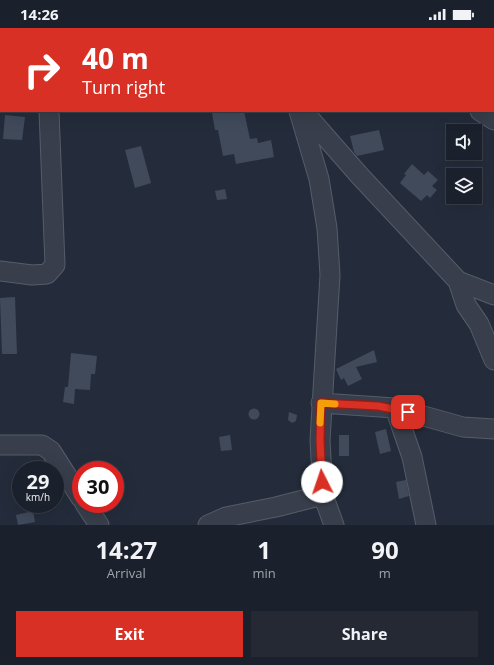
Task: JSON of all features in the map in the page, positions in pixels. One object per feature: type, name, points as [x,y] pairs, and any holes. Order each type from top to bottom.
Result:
[{"type":"street","points":[[0,271],[32,275],[47,274],[55,265],[49,112]]},
{"type":"street","points":[[299,112],[319,179],[328,228],[330,275],[321,403],[320,440],[323,495],[334,525]]},
{"type":"street","points":[[304,112],[458,281],[466,305],[479,324],[494,360]]},
{"type":"street","points":[[482,112],[494,120]]},
{"type":"street","points":[[458,281],[494,295]]},
{"type":"street","points":[[479,324],[494,300]]},
{"type":"street","points":[[321,403],[395,408],[463,427],[494,428]]},
{"type":"street","points":[[395,408],[412,458],[426,525]]},
{"type":"street","points":[[0,445],[42,445],[50,451],[72,484]]},
{"type":"street","points":[[208,525],[226,517],[276,507],[323,495]]},
{"type":"street","points":[[91,513],[99,525]]},
{"type":"building","points":[[244,112],[250,139],[257,138],[258,143],[271,140],[274,157],[236,164],[234,154],[223,156],[218,130],[215,130],[212,113]]},
{"type":"building","points":[[5,115],[25,117],[22,140],[3,139]]},
{"type":"building","points":[[379,130],[384,150],[357,156],[354,152],[350,136]]},
{"type":"building","points":[[141,146],[151,183],[135,188],[125,150]]},
{"type":"building","points":[[412,164],[424,175],[428,171],[438,180],[432,186],[437,190],[430,198],[427,195],[421,201],[400,183],[406,175],[404,174]]},
{"type":"building","points":[[225,189],[227,199],[217,200],[215,191]]},
{"type":"building","points":[[15,297],[17,354],[2,354],[0,298]]},
{"type":"building","points":[[374,350],[377,362],[356,367],[362,379],[348,386],[344,378],[341,380],[336,369]]},
{"type":"building","points":[[71,353],[97,356],[95,374],[91,374],[90,390],[75,389],[74,404],[63,402],[65,387],[68,387]]},
{"type":"building","points":[[254,408],[258,410],[260,414],[258,418],[254,420],[250,418],[248,414],[250,410]]},
{"type":"building","points":[[289,412],[297,415],[296,421],[292,423],[288,420]]},
{"type":"building","points":[[386,429],[391,451],[380,454],[375,432]]},
{"type":"building","points":[[230,435],[232,450],[221,451],[219,437]]},
{"type":"building","points":[[339,435],[349,435],[349,456],[339,456]]},
{"type":"building","points":[[406,480],[409,496],[399,499],[396,482]]},
{"type":"building","points":[[33,513],[35,522],[18,525],[16,515]]},
{"type":"slow traffic","points":[[320,423],[321,403],[335,404]]},
{"type":"route","points":[[322,482],[320,440],[321,403],[378,406],[395,408],[408,412]]}]
